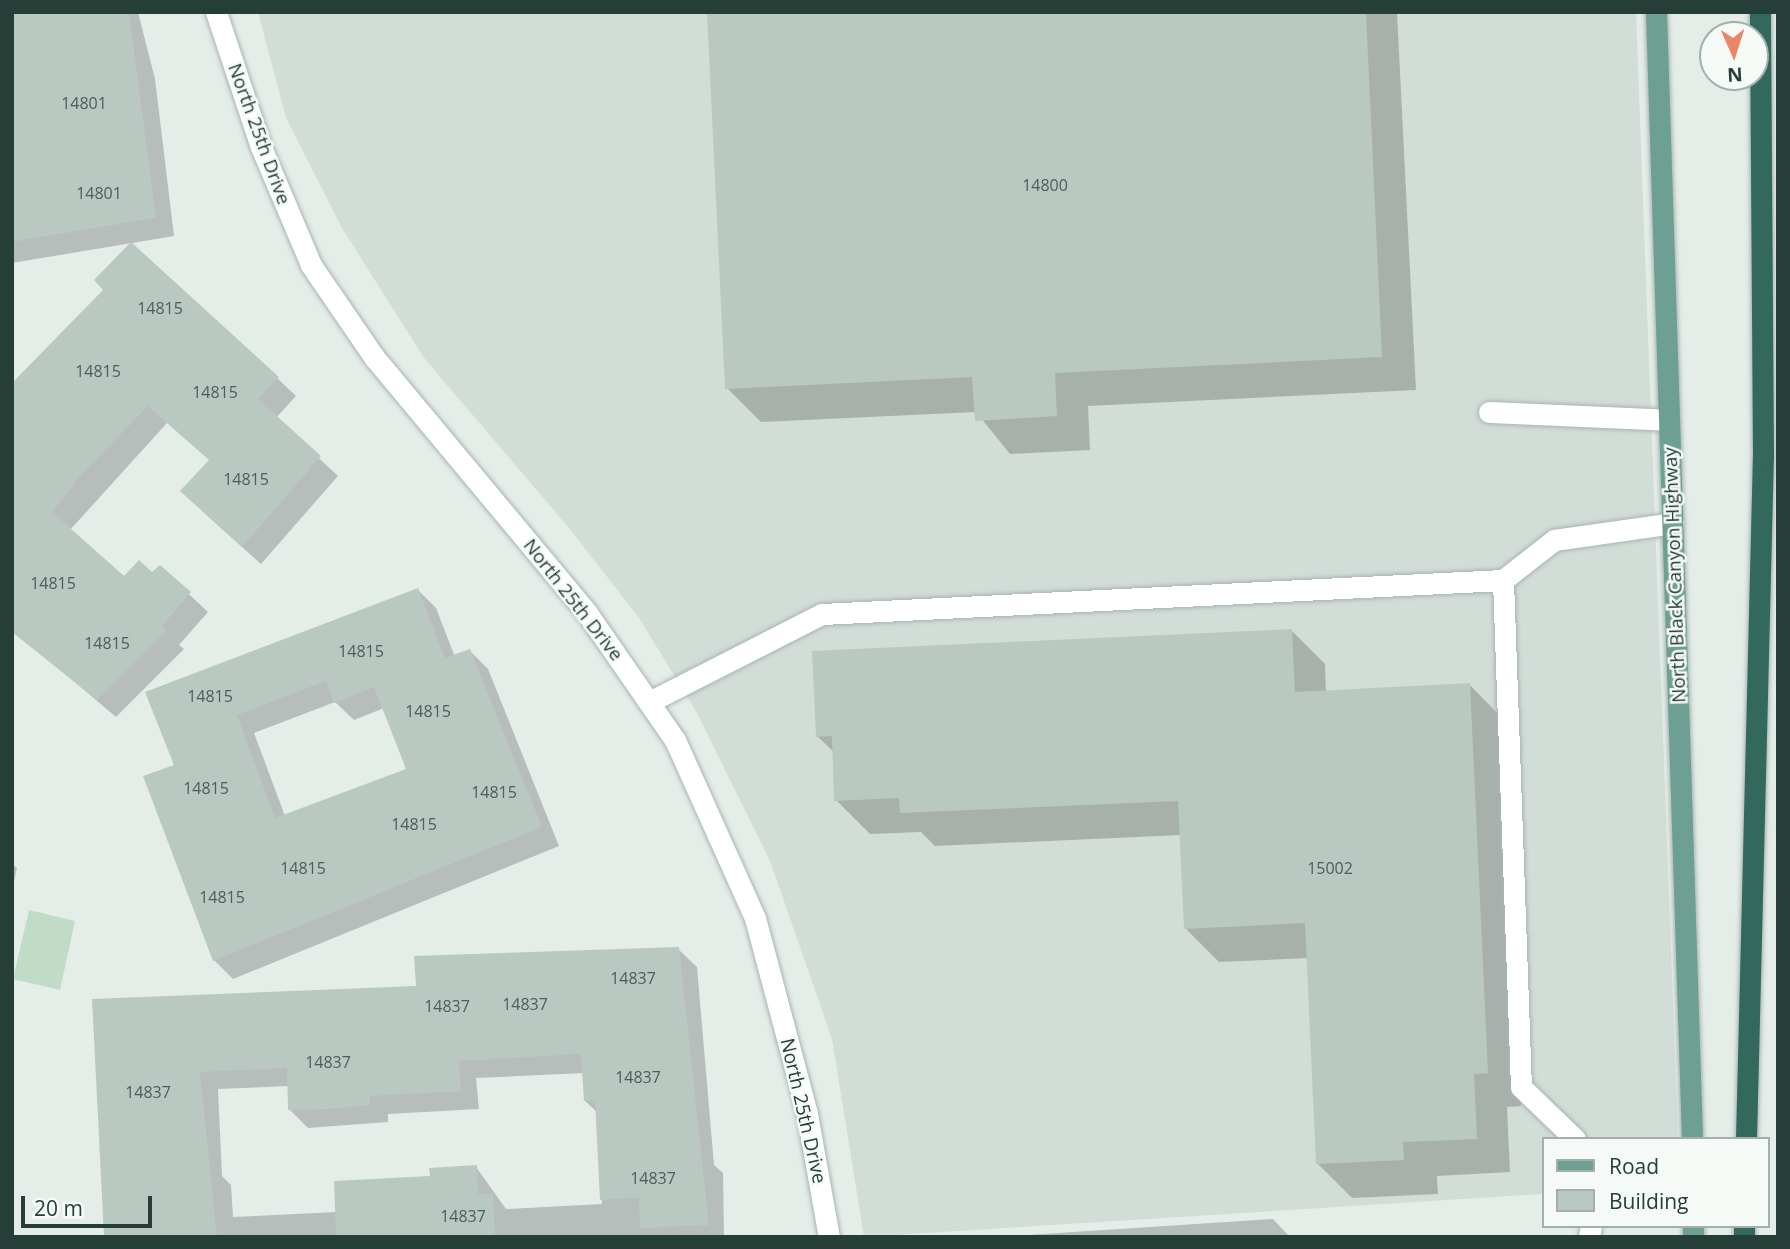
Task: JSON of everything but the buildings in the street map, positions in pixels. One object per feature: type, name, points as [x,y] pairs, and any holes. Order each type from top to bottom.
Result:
[{"type":"highway","points":[[1746,1137],[1763,455],[1760,12]]},
{"type":"main road","name":"North Black Canyon Highway","points":[[1656,12],[1692,1137]]},
{"type":"street","name":"North 25th Drive","points":[[216,12],[261,147],[311,265],[374,357],[587,613],[675,740],[755,918],[807,1114],[829,1237]]},
{"type":"street","points":[[1489,412],[1669,420]]},
{"type":"street","points":[[649,702],[822,614],[1503,580],[1553,540],[1673,523]]},
{"type":"street","points":[[1503,580],[1521,1087],[1573,1137]]},
{"type":"shaded area","points":[[258,12],[1636,12],[1678,1137],[1542,1137],[1542,1194],[864,1237],[832,1039],[770,861],[696,711],[639,618],[569,528],[424,358],[342,228],[286,118]]},
{"type":"green space","points":[[29,910],[75,921],[60,990],[13,979]]}]
